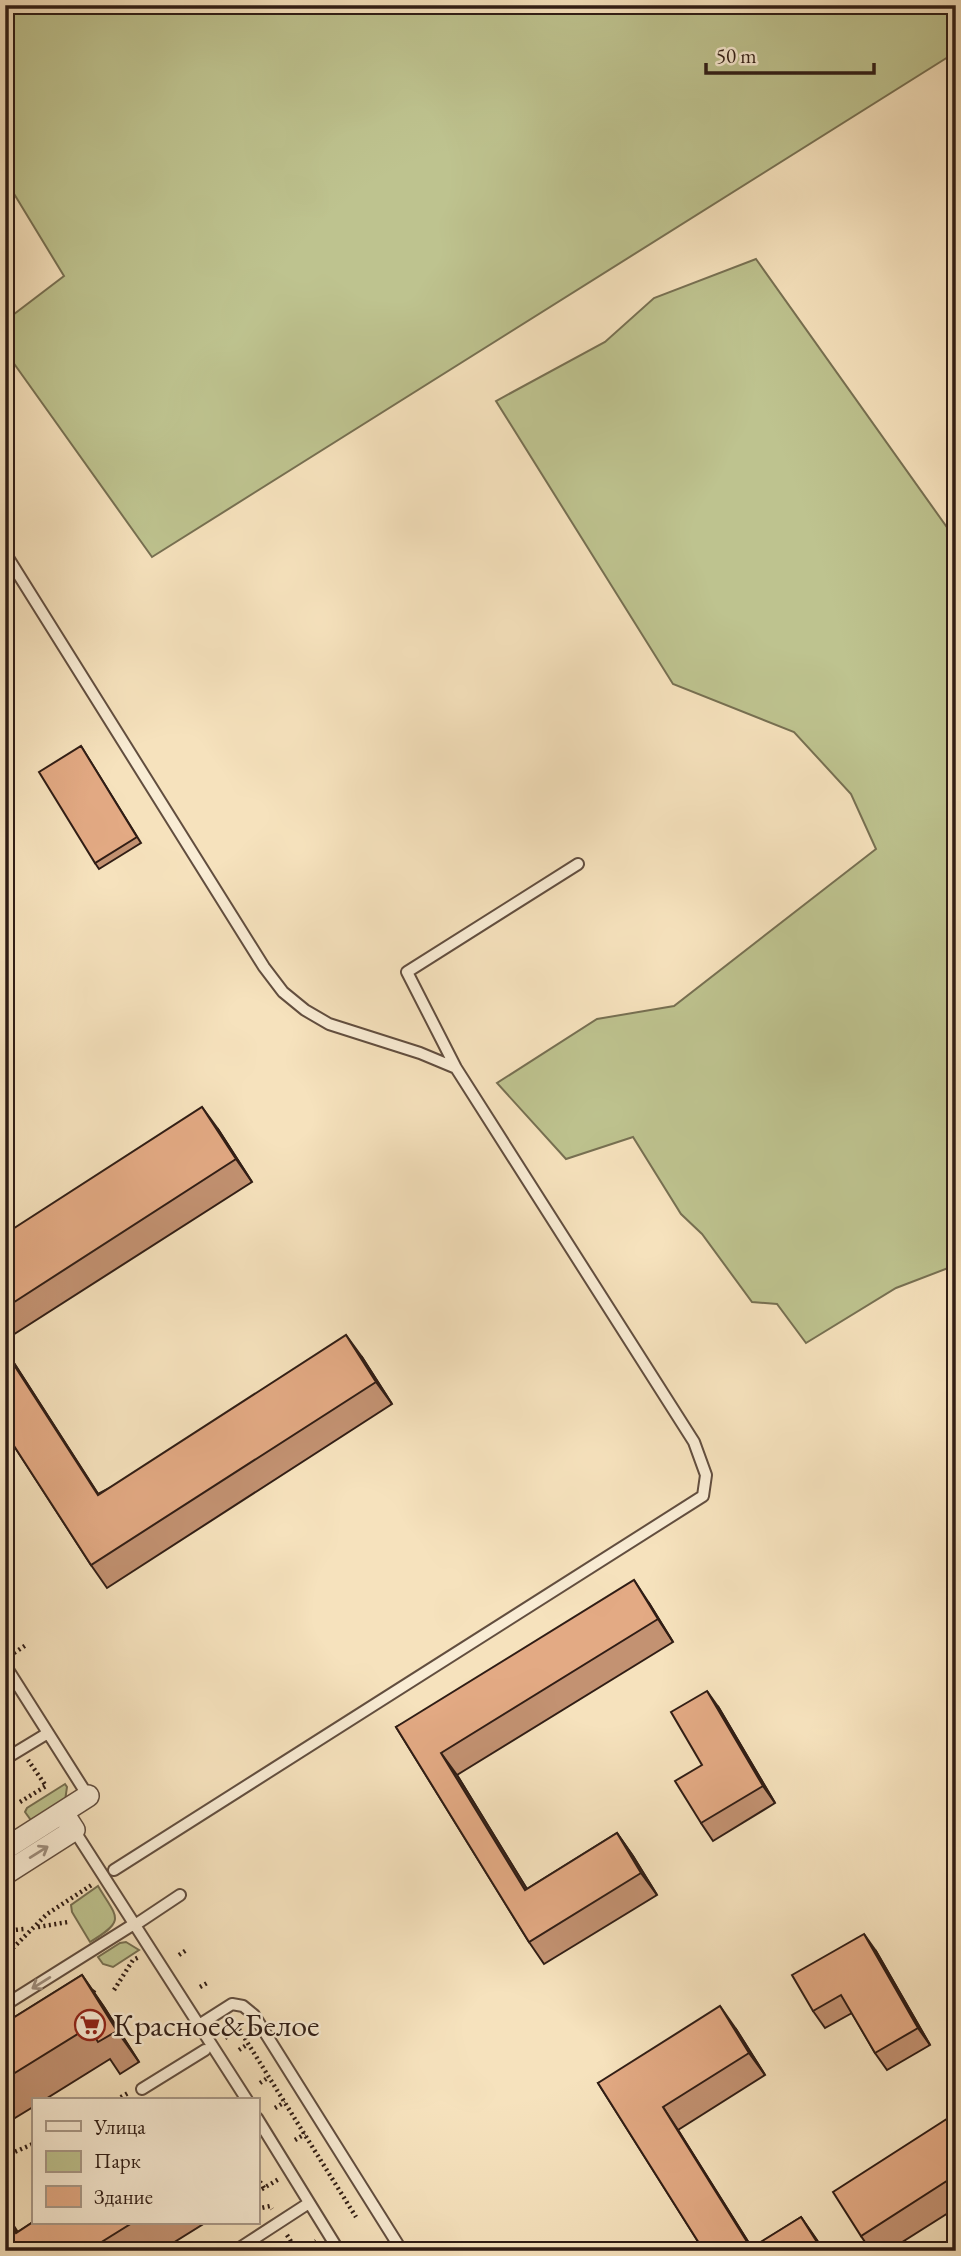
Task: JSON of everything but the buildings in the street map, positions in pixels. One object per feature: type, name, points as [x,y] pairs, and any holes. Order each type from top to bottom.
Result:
[{"type":"street","points":[[5,1874],[68,1821],[88,1796]]},
{"type":"street","points":[[5,1849],[68,1821]]},
{"type":"lane","points":[[5,553],[264,967],[283,992],[305,1010],[329,1024],[420,1053],[456,1068]]},
{"type":"lane","points":[[114,1870],[704,1496],[706,1475],[694,1441],[456,1068],[407,972],[578,864]]},
{"type":"lane","points":[[8,1660],[17,1684],[88,1796]]},
{"type":"lane","points":[[5,1691],[17,1684]]},
{"type":"lane","points":[[5,1759],[48,1732]]},
{"type":"lane","points":[[68,1821],[246,2098]]},
{"type":"lane","points":[[5,2005],[180,1895]]},
{"type":"lane","points":[[199,2025],[232,2004],[243,2006],[254,2015],[402,2251]]},
{"type":"lane","points":[[142,2089],[205,2050]]},
{"type":"lane","points":[[259,2121],[339,2251]]},
{"type":"lane","points":[[235,2251],[309,2203]]},
{"type":"path","points":[[8,1660],[26,1645]]},
{"type":"path","points":[[5,1726],[15,1741]]},
{"type":"path","points":[[20,1802],[46,1786],[28,1760]]},
{"type":"path","points":[[5,1956],[47,1914],[99,1880]]},
{"type":"path","points":[[38,1927],[68,1922]]},
{"type":"path","points":[[5,1931],[24,1929]]},
{"type":"path","points":[[179,1955],[188,1949]]},
{"type":"path","points":[[114,1990],[133,1960],[143,1954]]},
{"type":"path","points":[[200,1987],[209,1982]]},
{"type":"path","points":[[89,1997],[96,1988]]},
{"type":"path","points":[[221,2040],[239,2029],[356,2217]]},
{"type":"path","points":[[239,2050],[248,2044]]},
{"type":"path","points":[[260,2083],[269,2077]]},
{"type":"path","points":[[275,2108],[285,2102]]},
{"type":"path","points":[[295,2140],[305,2134]]},
{"type":"path","points":[[5,2156],[32,2144]]},
{"type":"path","points":[[259,2191],[283,2176]]},
{"type":"path","points":[[259,2180],[264,2188]]},
{"type":"path","points":[[285,2231],[299,2251],[321,2238]]},
{"type":"green space","points":[[5,5],[956,5],[956,52],[152,557],[5,351],[5,321],[64,276],[5,179]]},
{"type":"green space","points":[[756,259],[956,540],[956,1265],[896,1288],[806,1343],[777,1304],[752,1302],[702,1234],[681,1214],[633,1137],[566,1159],[497,1083],[597,1019],[674,1006],[876,849],[851,794],[794,732],[673,684],[496,401],[605,342],[654,298]]},
{"type":"green space","points":[[65,1784],[65,1801],[33,1823],[25,1812],[27,1808]]},
{"type":"green space","points":[[98,1886],[115,1918],[110,1928],[90,1942],[72,1912],[71,1905]]},
{"type":"green space","points":[[126,1942],[139,1950],[113,1967],[103,1964],[98,1957]]},
{"type":"place","name":"Красное&Белое","points":[[90,2025]]}]
